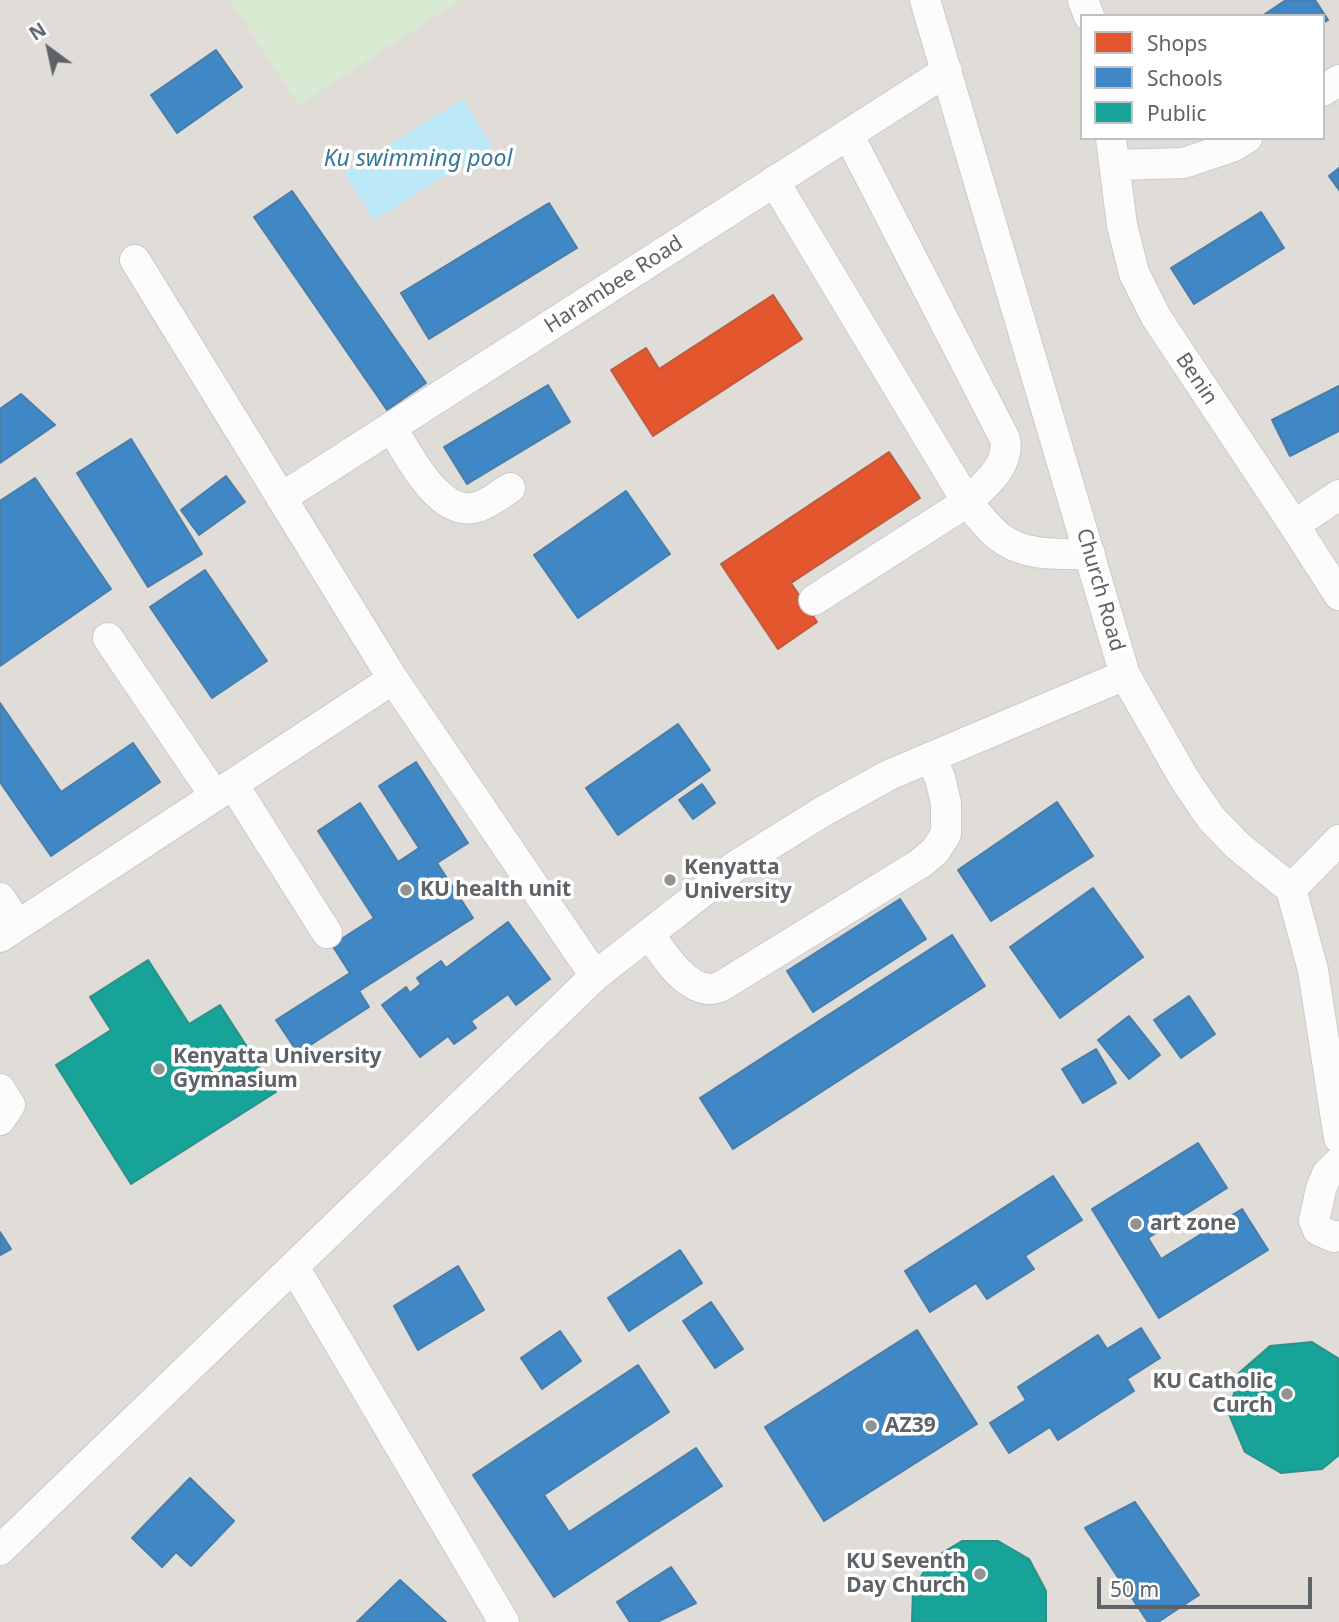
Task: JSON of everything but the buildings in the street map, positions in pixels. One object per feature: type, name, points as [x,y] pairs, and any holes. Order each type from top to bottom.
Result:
[{"type":"lane","name":"Church Road","points":[[925,0],[1125,675],[1185,780],[1211,818],[1238,846],[1291,889]]},
{"type":"lane","name":"Harambee Road","points":[[281,498],[947,71]]},
{"type":"lane","points":[[814,600],[967,502],[987,484],[1005,458],[1006,446],[1005,439],[848,134]]},
{"type":"lane","points":[[1113,152],[1184,163],[1244,140]]},
{"type":"lane","name":"Benin","points":[[1113,152],[1122,225],[1134,273],[1156,317],[1339,595]]},
{"type":"lane","points":[[775,181],[967,502],[997,535],[1015,547],[1041,554],[1090,554]]},
{"type":"lane","points":[[135,260],[393,679],[595,976]]},
{"type":"lane","points":[[391,427],[427,483],[444,501],[458,508],[476,508],[510,488]]},
{"type":"lane","points":[[1294,525],[1339,495]]},
{"type":"lane","points":[[108,638],[224,790],[327,933]]},
{"type":"lane","points":[[0,1550],[595,976],[737,865],[822,812],[889,775],[1125,675]]},
{"type":"lane","points":[[0,898],[9,931],[393,679]]},
{"type":"lane","points":[[649,934],[676,970],[690,982],[708,989],[720,987],[921,863],[935,851],[946,834],[946,803],[931,757]]},
{"type":"lane","points":[[1339,840],[1291,889],[1326,971],[1339,1138]]},
{"type":"lane","points":[[0,1090],[10,1105],[0,1121]]},
{"type":"lane","points":[[1339,1162],[1327,1174],[1314,1221],[1318,1230],[1334,1237],[1339,1236]]},
{"type":"lane","points":[[294,1267],[503,1622]]},
{"type":"shaded area","name":"Kenyatta University","points":[[0,0],[1339,0],[1339,1622],[0,1622]]},
{"type":"green space","points":[[230,0],[460,0],[299,105]]},
{"type":"water","name":"Ku swimming pool","points":[[463,99],[492,146],[374,220],[344,173]]},
{"type":"place","name":"Kenyatta University","points":[[670,880]]},
{"type":"place","name":"KU health unit","points":[[406,890]]},
{"type":"place","name":"Kenyatta University Gymnasium","points":[[159,1069]]},
{"type":"place","name":"art zone","points":[[1136,1224]]},
{"type":"place","name":"KU Catholic Curch","points":[[1287,1394]]},
{"type":"place","name":"AZ39","points":[[871,1426]]},
{"type":"place","name":"KU Seventh Day Church","points":[[980,1574]]}]
